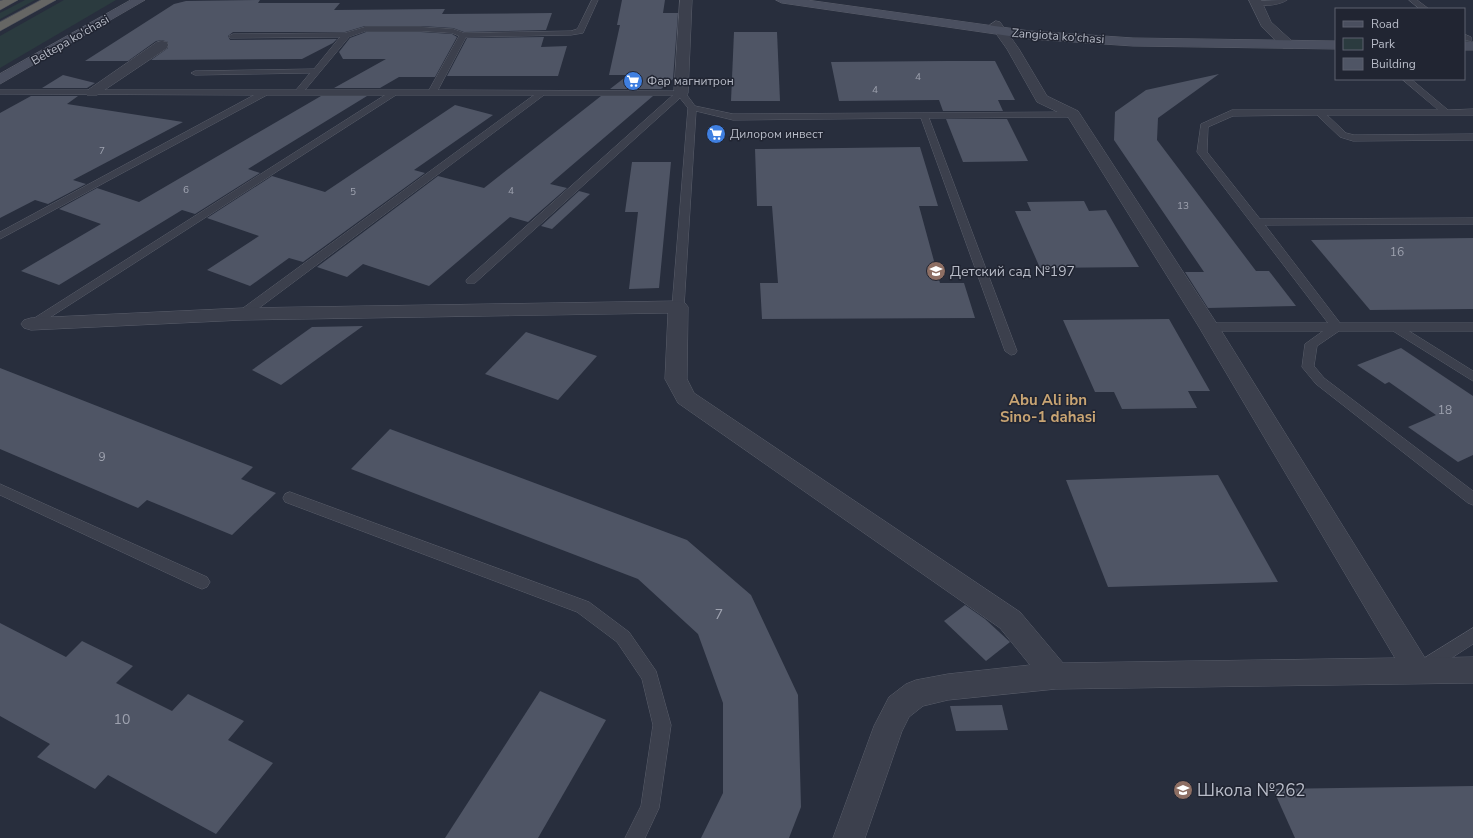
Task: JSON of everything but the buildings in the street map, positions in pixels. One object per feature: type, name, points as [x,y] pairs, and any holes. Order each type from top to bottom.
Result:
[{"type":"highway","points":[[0,6],[12,0]]},
{"type":"highway","points":[[0,26],[50,0]]},
{"type":"main road","name":"Beltepa ko'chasi","points":[[0,80],[139,0]]},
{"type":"main road","name":"Zangiota ko'chasi","points":[[782,0],[999,29],[1133,42],[1285,41],[1335,38]]},
{"type":"main road","name":"Zangiota ko'chasi","points":[[820,0],[999,29]]},
{"type":"main road","name":"Zangiota ko'chasi","points":[[1285,41],[1335,45]]},
{"type":"street","points":[[681,93],[686,0]]},
{"type":"street","points":[[1256,1],[1266,24],[1285,41]]},
{"type":"street","points":[[999,29],[1042,99],[1073,114],[1209,327],[1418,671]]},
{"type":"street","points":[[92,92],[162,44]]},
{"type":"street","points":[[31,324],[243,314],[448,309],[678,306],[676,379],[686,398],[1010,620],[1056,676]]},
{"type":"street","points":[[849,838],[889,726],[898,707],[916,694],[948,687],[1056,676],[1473,670]]},
{"type":"lane","points":[[233,36],[346,35],[365,29],[421,29],[435,32],[454,31],[463,34],[571,34],[580,31],[595,0]]},
{"type":"lane","points":[[1256,1],[1279,2],[1284,0]]},
{"type":"lane","points":[[1412,0],[1424,8]]},
{"type":"lane","points":[[432,92],[463,34]]},
{"type":"lane","points":[[299,92],[346,35]]},
{"type":"lane","points":[[195,73],[317,71]]},
{"type":"lane","points":[[1407,80],[1446,112]]},
{"type":"lane","points":[[0,92],[681,93]]},
{"type":"lane","points":[[31,324],[394,92]]},
{"type":"lane","points":[[243,314],[542,92]]},
{"type":"lane","points":[[0,236],[265,93]]},
{"type":"lane","points":[[678,306],[692,108],[681,93]]},
{"type":"lane","points":[[471,281],[681,93]]},
{"type":"lane","points":[[692,108],[733,117],[1073,114]]},
{"type":"lane","points":[[1462,112],[1473,120]]},
{"type":"lane","points":[[1337,327],[1202,152],[1204,126],[1232,113],[1473,112]]},
{"type":"lane","points":[[1320,113],[1343,135],[1353,138],[1473,137]]},
{"type":"lane","points":[[924,115],[1011,350]]},
{"type":"lane","points":[[1257,222],[1473,221]]},
{"type":"lane","points":[[1209,327],[1473,327]]},
{"type":"lane","points":[[1337,327],[1310,344],[1308,367],[1320,381],[1473,499]]},
{"type":"lane","points":[[1395,327],[1473,377]]},
{"type":"lane","points":[[0,489],[202,582]]},
{"type":"lane","points":[[290,498],[583,607],[624,637],[650,676],[662,725],[650,808],[635,838]]},
{"type":"lane","points":[[1418,671],[1473,635]]},
{"type":"green space","points":[[25,0],[35,0],[0,19],[0,13]]},
{"type":"green space","points":[[64,0],[116,0],[0,68],[0,36]]},
{"type":"place","name":"Фар магнитрон","points":[[633,81]]},
{"type":"place","name":"Дилором инвест","points":[[716,134]]},
{"type":"place","name":"Детский сад №197","points":[[936,271]]},
{"type":"place","name":"Школа №262","points":[[1183,790]]},
{"type":"district","name":"Abu Ali ibn Sino-1 dahasi","points":[[1048,408]]}]
